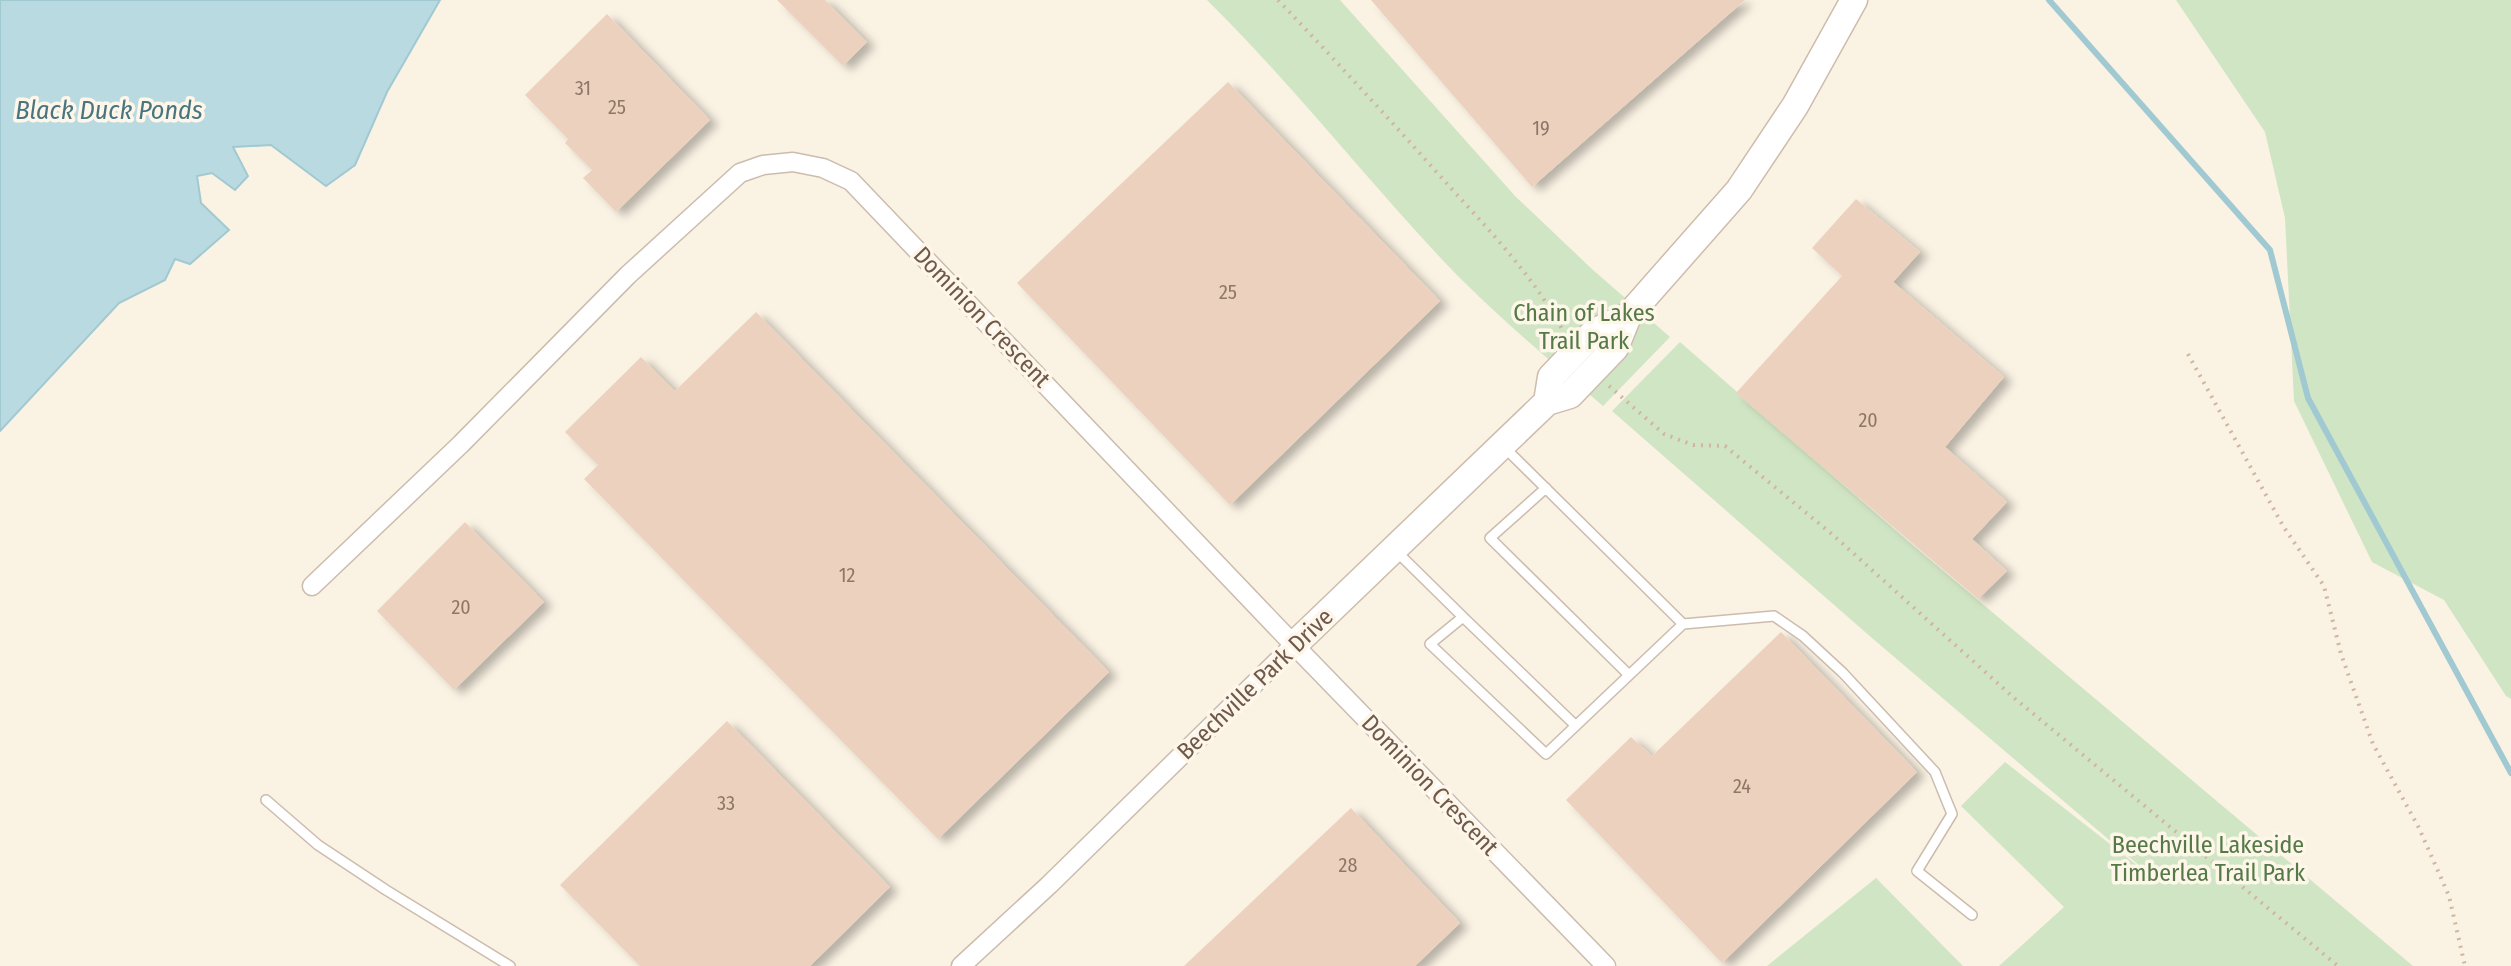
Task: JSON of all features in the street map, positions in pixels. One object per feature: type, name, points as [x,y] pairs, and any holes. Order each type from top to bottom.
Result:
[{"type":"street","name":"Beechville Park Drive","points":[[961,966],[1049,885],[1547,402],[1570,395],[1584,362],[1615,348],[1628,316],[1739,190],[1795,106],[1854,0]]},
{"type":"street","name":"Dominion Crescent","points":[[312,586],[461,444],[628,275],[740,173],[763,165],[793,162],[823,168],[851,181],[1606,966]]},
{"type":"lane","points":[[1502,445],[1683,624]]},
{"type":"lane","points":[[1546,488],[1490,538],[1629,675]]},
{"type":"lane","points":[[1394,549],[1575,725]]},
{"type":"lane","points":[[1463,617],[1430,644],[1546,754],[1683,624],[1774,616],[1803,636],[1843,673],[1935,772],[1952,814],[1917,871],[1972,915]]},
{"type":"lane","points":[[266,800],[318,845],[510,966]]},
{"type":"path","points":[[1278,0],[1485,225],[1546,300],[1584,362],[1664,434],[1693,445],[1725,446],[1833,535],[2013,697],[2338,966]]},
{"type":"path","points":[[2188,354],[2283,526],[2324,586],[2341,654],[2373,744],[2419,828],[2449,896],[2465,966]]},
{"type":"green space","name":"Chain of Lakes Trail Park","points":[[1207,0],[1340,0],[1516,197],[1670,337],[1603,406],[1517,332],[1455,273]]},
{"type":"green space","points":[[2176,0],[2511,0],[2511,699],[2506,696],[2444,600],[2372,562],[2294,401],[2285,218],[2265,132]]},
{"type":"green space","name":"Beechville Lakeside Timberlea Trail Park","points":[[1680,342],[1910,543],[2413,966],[1999,966],[2064,907],[1961,806],[2005,762],[2161,884],[1612,411]]},
{"type":"green space","points":[[1876,878],[1963,966],[1767,966]]},
{"type":"water","name":"Black Duck Ponds","points":[[0,0],[440,0],[387,92],[355,165],[326,186],[271,145],[233,147],[248,176],[235,190],[212,173],[197,176],[201,203],[229,230],[190,264],[175,259],[165,280],[119,303],[0,431]]},
{"type":"building","points":[[777,0],[825,0],[867,42],[843,66]]},
{"type":"building","points":[[1371,0],[1745,0],[1532,187]]},
{"type":"building","points":[[607,14],[710,120],[616,212],[583,178],[592,170],[565,143],[568,139],[525,95]]},
{"type":"building","points":[[1228,82],[1440,301],[1230,505],[1017,283]]},
{"type":"building","points":[[1856,199],[1920,252],[1893,282],[2004,377],[1945,447],[2007,502],[1972,539],[2007,571],[1978,599],[1736,393],[1842,276],[1812,248]]},
{"type":"building","points":[[756,312],[1109,672],[938,839],[584,479],[598,465],[565,432],[641,357],[675,391]]},
{"type":"building","points":[[465,522],[544,602],[454,690],[377,611]]},
{"type":"building","points":[[1781,632],[1917,772],[1722,963],[1566,800],[1631,737],[1652,756]]},
{"type":"building","points":[[727,721],[890,887],[810,966],[640,966],[560,885]]},
{"type":"building","points":[[1351,808],[1460,923],[1415,966],[1184,966]]},
{"type":"waterway","points":[[2049,0],[2270,250],[2308,398],[2511,773]]}]
